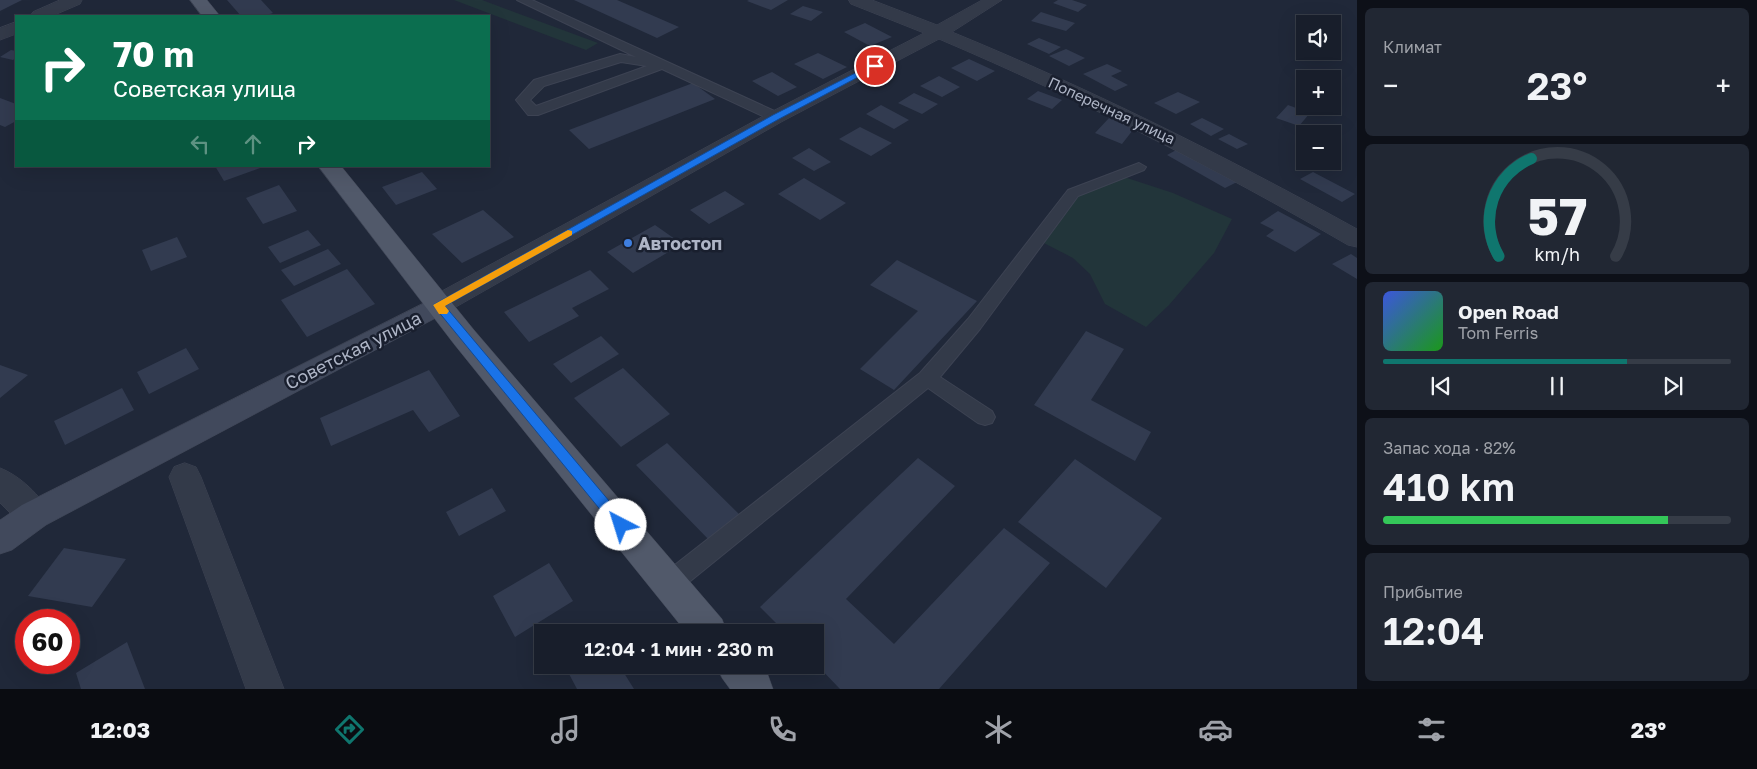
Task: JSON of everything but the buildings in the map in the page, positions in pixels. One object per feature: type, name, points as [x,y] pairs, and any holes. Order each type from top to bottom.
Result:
[{"type":"main road","points":[[198,0],[210,15]]},
{"type":"main road","points":[[330,167],[438,305],[703,624]]},
{"type":"main road","name":"Советская улица","points":[[0,539],[34,514],[438,305]]},
{"type":"main road","points":[[742,674],[754,689]]},
{"type":"street","points":[[41,15],[74,0]]},
{"type":"street","name":"Поперечная улица","points":[[857,0],[940,32],[1140,121],[1357,238]]},
{"type":"street","name":"Советская улица","points":[[438,305],[776,117],[940,32],[994,0]]},
{"type":"street","points":[[0,35],[15,28]]},
{"type":"street","points":[[185,477],[265,689]]},
{"type":"street","points":[[0,482],[34,514]]},
{"type":"lane","points":[[523,0],[776,117]]},
{"type":"lane","points":[[620,58],[662,65],[533,112],[522,100],[540,83],[620,58]]},
{"type":"lane","points":[[670,583],[927,378],[974,324],[1073,194],[1139,167]]},
{"type":"lane","points":[[927,378],[985,417]]},
{"type":"green space","points":[[454,0],[482,0],[598,43],[586,50]]},
{"type":"green space","points":[[1118,175],[1173,193],[1232,219],[1214,253],[1169,305],[1146,327],[1105,304],[1090,274],[1073,258],[1038,240],[1073,193]]},
{"type":"slow traffic","points":[[443,311],[438,305],[568,233]]},
{"type":"place","name":"Автостоп","points":[[628,243]]},
{"type":"route","points":[[621,525],[438,305],[776,117],[875,66]]}]
